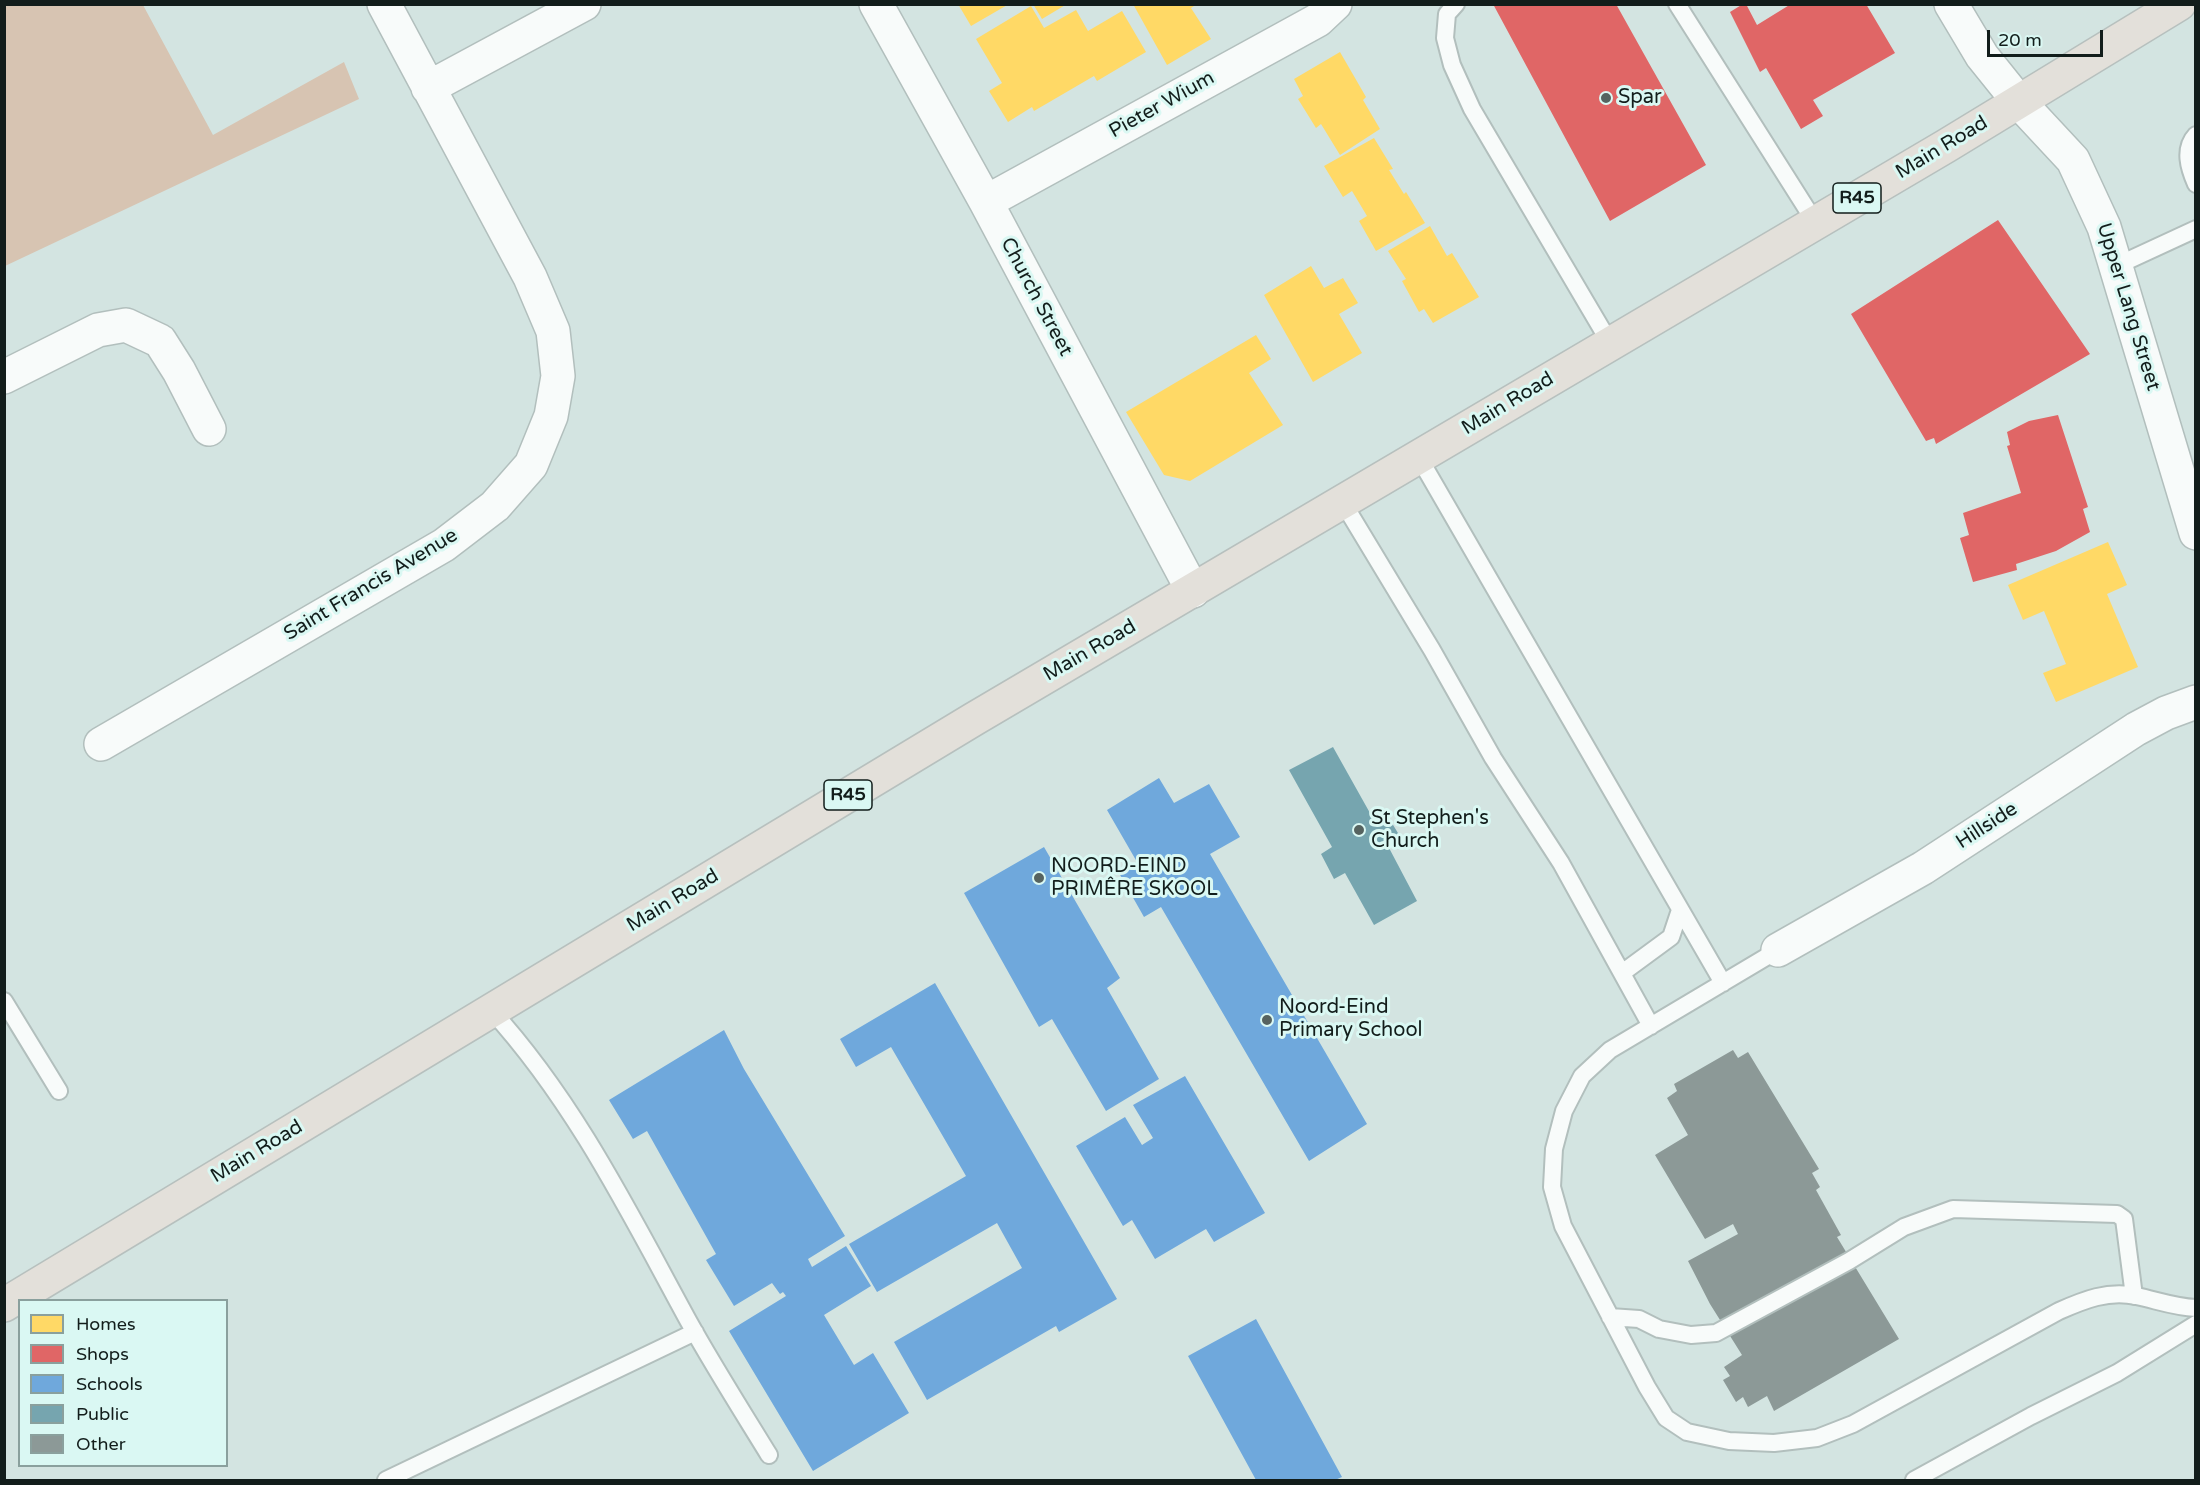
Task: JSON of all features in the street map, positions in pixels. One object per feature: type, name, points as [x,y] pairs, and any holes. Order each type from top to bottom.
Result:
[{"type":"main road","name":"Main Road","points":[[4,1305],[974,719],[2019,102],[2179,4]]},
{"type":"street","name":"Saint Francis Avenue","points":[[101,744],[444,545],[495,506],[531,465],[551,416],[558,376],[553,331],[530,277],[384,4]]},
{"type":"street","points":[[428,87],[584,4]]},
{"type":"street","name":"Church Street","points":[[876,4],[986,202],[1193,591]]},
{"type":"street","name":"Pieter Wium","points":[[986,202],[1318,20],[1335,4]]},
{"type":"street","name":"Upper Lang Street","points":[[1952,4],[1982,56],[2019,102],[2073,160],[2104,227],[2196,532]]},
{"type":"street","points":[[4,377],[98,330],[126,326],[159,341],[179,371],[209,429]]},
{"type":"street","name":"Hillside","points":[[1778,950],[1923,868],[2136,729],[2166,713],[2196,702]]},
{"type":"lane","points":[[1456,4],[1447,14],[1445,38],[1452,65],[1472,109],[1610,343]]},
{"type":"lane","points":[[1677,4],[1815,222]]},
{"type":"lane","points":[[2196,135],[2188,148],[2188,161],[2196,184]]},
{"type":"lane","points":[[2116,266],[2196,229]]},
{"type":"lane","points":[[1418,456],[1723,983]]},
{"type":"lane","points":[[1342,501],[1493,758],[1561,863],[1597,932],[1651,1026]]},
{"type":"lane","points":[[1622,973],[1671,937],[1680,909]]},
{"type":"lane","points":[[1778,950],[1610,1050],[1582,1076],[1564,1111],[1554,1149],[1552,1187],[1563,1226],[1647,1387],[1666,1418],[1687,1432],[1729,1441],[1774,1443],[1817,1438],[1852,1424],[2059,1311],[2088,1298],[2112,1294],[2134,1296],[2179,1307],[2196,1308]]},
{"type":"lane","points":[[4,1000],[59,1091]]},
{"type":"lane","points":[[491,1010],[517,1039],[572,1115],[607,1172],[695,1332],[769,1455]]},
{"type":"lane","points":[[1610,1317],[1638,1318],[1659,1329],[1691,1335],[1716,1333],[1849,1261],[1904,1227],[1953,1209],[2117,1214],[2124,1219],[2134,1296]]},
{"type":"lane","points":[[1914,1480],[2031,1416],[2117,1373],[2196,1324]]},
{"type":"lane","points":[[386,1480],[695,1332]]},
{"type":"shaded area","points":[[4,5],[143,5],[213,135],[344,62],[359,99],[5,266]]},
{"type":"building: Homes","points":[[958,4],[1009,4],[971,26]]},
{"type":"building: Homes","points":[[1033,4],[1067,4],[1042,19]]},
{"type":"building: Homes","points":[[1133,4],[1197,4],[1191,8],[1211,39],[1167,65]]},
{"type":"building: Homes","points":[[1031,6],[1044,28],[1076,10],[1088,31],[1122,11],[1146,52],[1097,81],[1094,76],[1034,111],[1032,107],[1008,122],[989,91],[1002,83],[976,39]]},
{"type":"building: Homes","points":[[1340,52],[1366,97],[1363,100],[1380,129],[1340,155],[1321,124],[1316,128],[1298,99],[1303,96],[1294,79]]},
{"type":"building: Homes","points":[[1374,138],[1393,169],[1389,170],[1425,223],[1376,251],[1359,221],[1367,216],[1352,191],[1343,197],[1324,166]]},
{"type":"building: Homes","points":[[1430,226],[1447,256],[1452,253],[1479,297],[1433,323],[1424,309],[1419,312],[1402,281],[1406,279],[1388,251]]},
{"type":"building: Homes","points":[[1311,266],[1324,288],[1343,278],[1358,303],[1339,314],[1362,353],[1313,382],[1264,295]]},
{"type":"building: Homes","points":[[1256,335],[1271,359],[1249,373],[1283,425],[1190,481],[1164,475],[1126,412]]},
{"type":"building: Homes","points":[[2108,542],[2127,585],[2107,594],[2138,667],[2056,702],[2043,673],[2066,664],[2044,611],[2023,620],[2008,585]]},
{"type":"building: Shops","name":"Spar","points":[[1493,4],[1616,4],[1706,165],[1610,221]]},
{"type":"building: Shops","points":[[1746,4],[1757,25],[1791,4],[1866,4],[1895,53],[1813,100],[1823,116],[1801,129],[1766,68],[1760,72],[1730,12]]},
{"type":"building: Shops","points":[[1998,220],[2090,354],[1936,444],[1934,438],[1926,441],[1851,314]]},
{"type":"building: Shops","points":[[2058,415],[2088,507],[2083,509],[2090,532],[2056,551],[2016,564],[2017,570],[1973,582],[1960,538],[1969,535],[1963,513],[2021,493],[2007,446],[2010,445],[2007,432],[2029,421]]},
{"type":"building: Schools","name":"Noord-Eind Primary School","points":[[1159,778],[1174,803],[1209,784],[1240,837],[1210,854],[1367,1124],[1309,1161],[1161,907],[1144,917],[1119,873],[1137,862],[1107,810]]},
{"type":"building: Schools","points":[[1044,847],[1120,978],[1107,988],[1159,1079],[1106,1111],[1052,1019],[1039,1027],[964,893]]},
{"type":"building: Schools","points":[[935,983],[1117,1299],[1059,1332],[1056,1326],[927,1400],[894,1342],[1022,1268],[997,1223],[877,1292],[849,1244],[966,1176],[891,1047],[856,1067],[840,1039]]},
{"type":"building: Schools","points":[[724,1030],[744,1069],[845,1236],[808,1259],[812,1267],[846,1246],[871,1286],[824,1315],[854,1365],[873,1353],[909,1413],[813,1471],[729,1331],[786,1296],[783,1292],[780,1294],[772,1283],[734,1306],[706,1260],[716,1254],[647,1131],[633,1139],[609,1100]]},
{"type":"building: Schools","points":[[1185,1076],[1265,1213],[1214,1242],[1206,1229],[1155,1259],[1132,1220],[1123,1226],[1076,1146],[1125,1117],[1142,1145],[1153,1138],[1133,1105]]},
{"type":"building: Schools","points":[[1256,1319],[1342,1477],[1335,1480],[1256,1480],[1188,1356]]},
{"type":"building: Public","name":"St Stephen's Church","points":[[1333,747],[1375,822],[1387,815],[1401,838],[1388,846],[1417,901],[1374,925],[1345,873],[1334,879],[1321,854],[1332,847],[1289,770]]},
{"type":"building: Other","points":[[1733,1050],[1738,1058],[1748,1052],[1819,1169],[1812,1173],[1820,1187],[1816,1190],[1841,1235],[1837,1237],[1899,1339],[1774,1411],[1767,1396],[1748,1407],[1743,1397],[1736,1402],[1723,1380],[1730,1376],[1724,1367],[1742,1355],[1710,1304],[1688,1261],[1738,1234],[1733,1224],[1705,1239],[1655,1155],[1688,1135],[1667,1098],[1677,1091],[1674,1084]]},
{"type":"place","name":"Spar","points":[[1606,98]]},
{"type":"place","name":"St Stephen's Church","points":[[1359,830]]},
{"type":"place","name":"NOORD-EIND PRIMÊRE SKOOL","points":[[1039,878]]},
{"type":"place","name":"Noord-Eind Primary School","points":[[1267,1020]]}]
